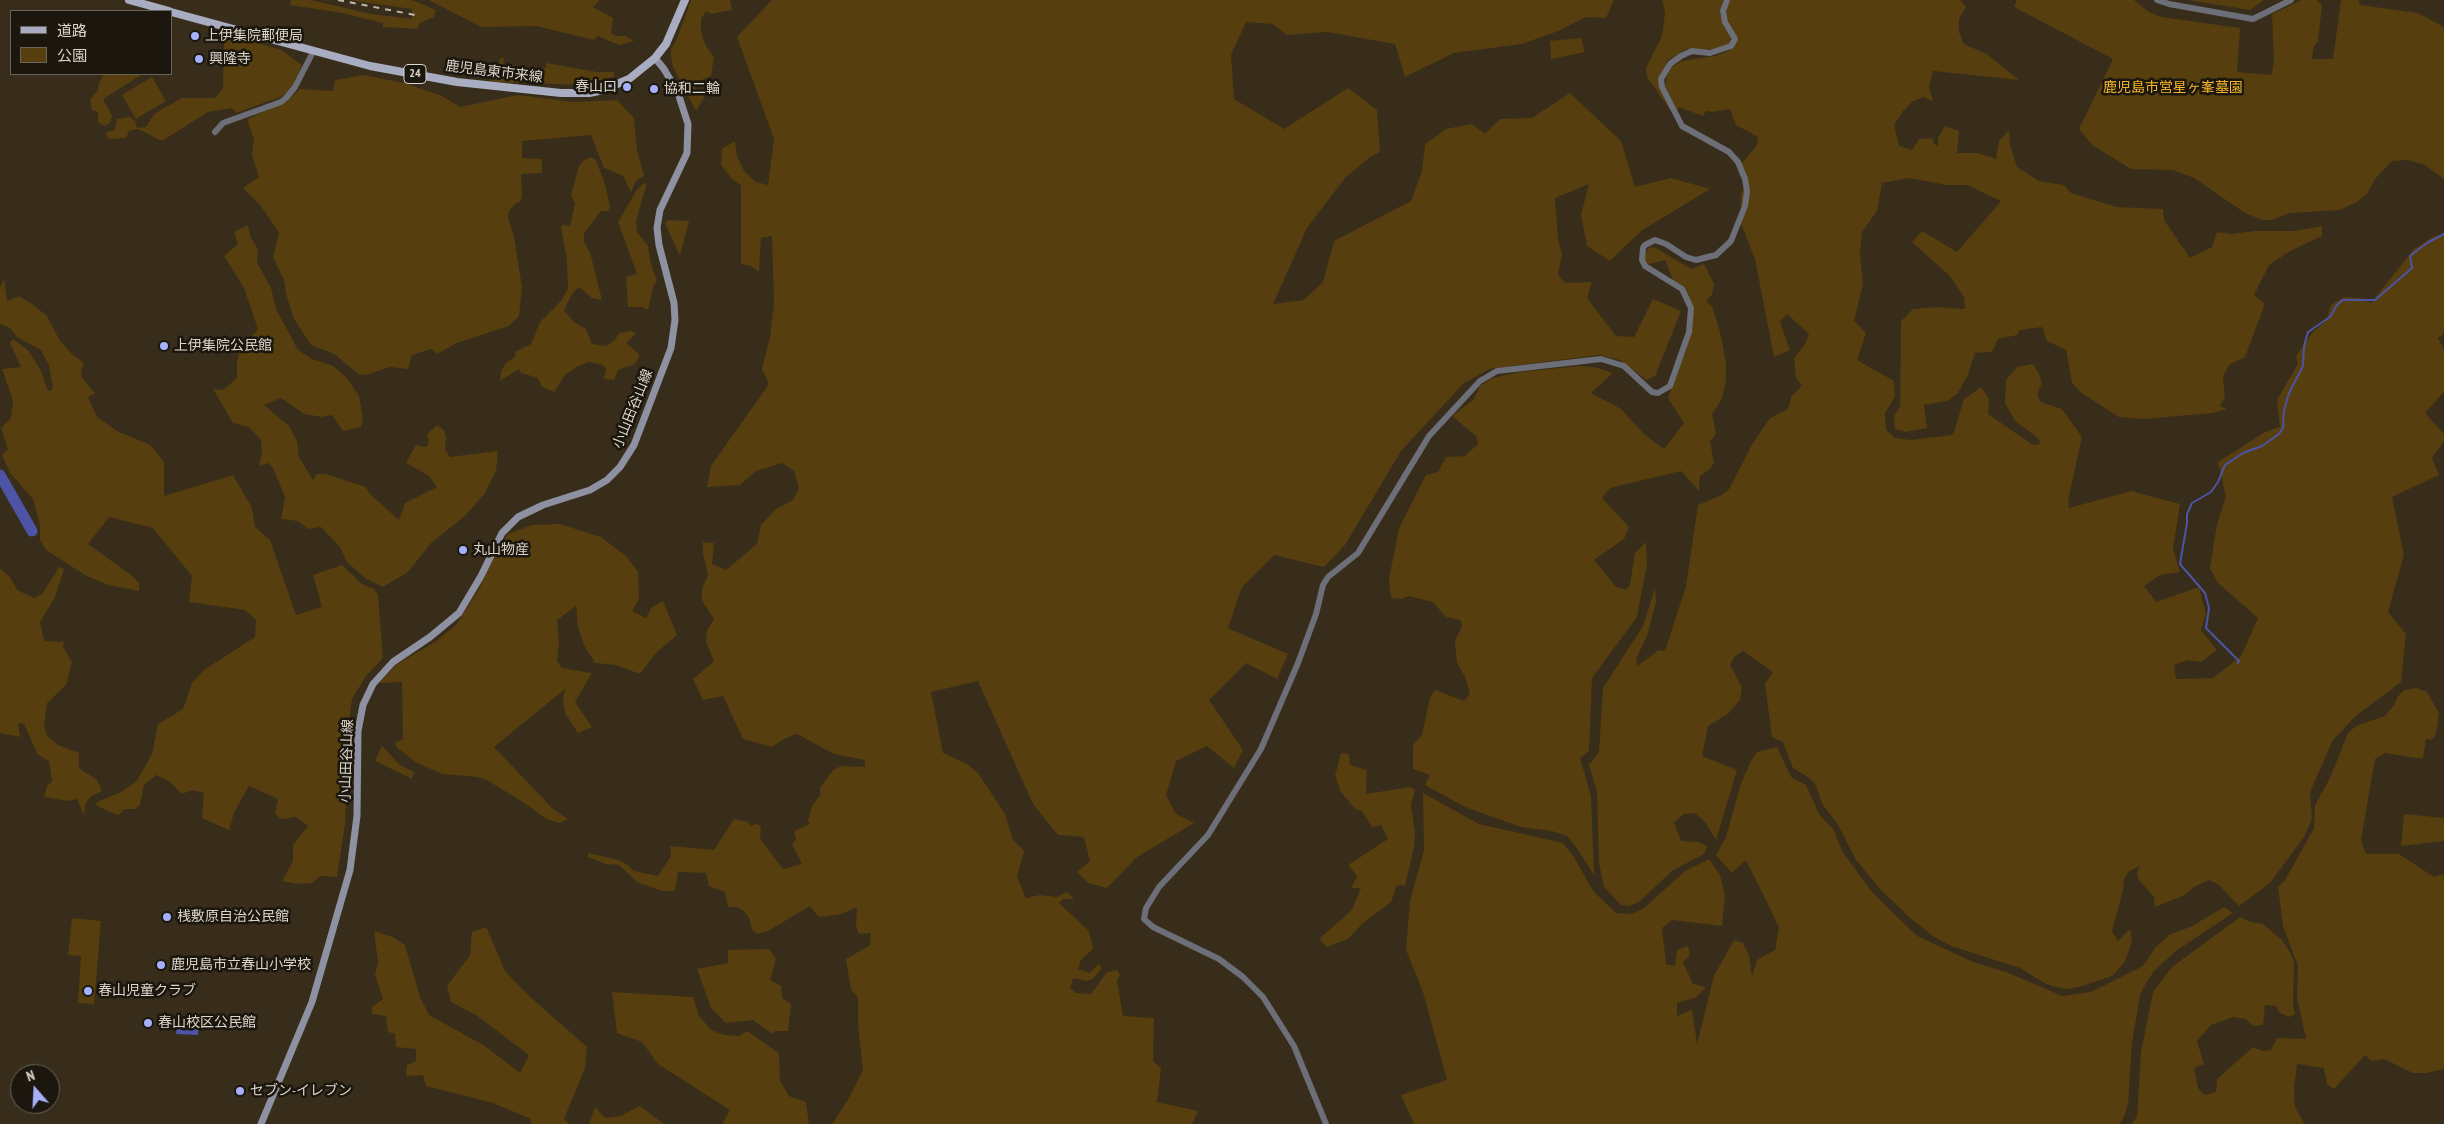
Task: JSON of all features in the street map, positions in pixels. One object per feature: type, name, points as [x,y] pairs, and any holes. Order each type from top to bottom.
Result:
[{"type":"main road","name":"鹿児島東市来線","points":[[129,0],[163,10]]},
{"type":"main road","name":"鹿児島東市来線","points":[[172,13],[370,66],[457,82],[561,93],[603,90],[631,78],[655,58],[666,44],[685,0]]},
{"type":"main road","name":"小山田谷山線","points":[[261,1124],[312,1002],[350,870],[357,816],[358,731],[363,705],[373,684],[393,662],[430,637],[458,613],[481,576],[502,533],[518,517],[543,505],[590,490],[607,480],[620,467],[634,445],[671,348],[675,320],[674,303],[659,245],[657,228],[660,210],[687,153],[688,124],[678,93],[655,58]]},
{"type":"street","points":[[1326,1124],[1294,1046],[1262,997],[1243,977],[1220,959],[1153,927],[1144,919],[1146,908],[1159,887],[1208,835],[1261,749],[1298,663],[1316,614],[1323,585],[1328,577],[1358,554],[1429,436],[1480,381],[1497,371],[1600,359],[1624,366],[1652,392],[1658,393],[1670,386],[1689,332],[1691,308],[1682,289],[1645,266],[1642,260],[1643,248],[1645,244],[1655,240],[1666,244],[1686,257],[1696,260],[1716,255],[1730,240],[1745,206],[1747,191],[1746,179],[1738,162],[1729,152],[1682,126],[1662,87],[1661,79],[1670,64],[1681,56],[1692,51],[1710,53],[1732,46],[1735,39],[1725,22],[1723,11],[1727,0]]},
{"type":"street","points":[[2157,0],[2169,4],[2253,19],[2291,0]]},
{"type":"street","points":[[215,132],[223,123],[286,98],[295,87],[313,52]]},
{"type":"green space","points":[[291,0],[311,0],[371,14],[412,19],[412,9],[349,0],[412,0],[436,10],[434,17],[420,23],[418,29],[383,27],[383,23],[342,13],[290,5]]},
{"type":"green space","points":[[429,0],[600,0],[593,7],[613,18],[611,33],[616,36],[626,36],[634,41],[619,45],[598,36],[594,40],[536,26],[481,27]]},
{"type":"green space","points":[[691,0],[730,0],[732,10],[711,14],[706,11],[701,19],[701,32],[706,46],[714,57],[711,76],[699,81],[695,88],[701,91],[704,98],[696,111],[673,67],[671,57],[671,49],[677,39]]},
{"type":"green space","points":[[772,0],[1614,0],[1606,18],[1585,17],[1561,30],[1522,44],[1454,53],[1405,77],[1395,44],[1327,32],[1287,35],[1273,24],[1246,22],[1231,55],[1234,99],[1284,129],[1348,88],[1377,110],[1380,152],[1369,158],[1345,178],[1307,228],[1273,304],[1304,300],[1323,282],[1334,241],[1411,201],[1422,171],[1425,144],[1446,129],[1472,124],[1485,134],[1500,119],[1532,118],[1570,93],[1621,141],[1635,187],[1671,178],[1710,189],[1641,231],[1610,261],[1587,246],[1581,215],[1589,184],[1555,198],[1558,238],[1562,255],[1558,275],[1565,283],[1592,282],[1587,298],[1616,336],[1634,337],[1653,299],[1681,311],[1655,376],[1647,380],[1620,360],[1599,355],[1489,369],[1463,384],[1401,451],[1345,545],[1324,567],[1274,555],[1242,587],[1228,628],[1288,654],[1277,679],[1246,663],[1209,700],[1243,750],[1234,768],[1207,746],[1176,761],[1166,795],[1176,814],[1194,823],[1137,857],[1107,888],[1088,883],[1077,872],[1090,861],[1084,837],[1058,835],[1033,804],[978,681],[931,692],[943,753],[967,764],[978,773],[1005,814],[1013,840],[1024,851],[1017,877],[1026,898],[1040,895],[1057,897],[1067,892],[1074,899],[1063,899],[1059,903],[1089,931],[1093,949],[1081,960],[1078,969],[1090,973],[1098,964],[1102,968],[1093,979],[1086,981],[1073,978],[1070,988],[1076,993],[1091,994],[1107,972],[1117,970],[1120,975],[1117,981],[1123,1016],[1154,1018],[1153,1061],[1161,1068],[1157,1102],[1198,1111],[1192,1124],[832,1124],[849,1098],[863,1070],[858,1025],[858,997],[851,990],[846,959],[870,945],[871,933],[859,934],[856,926],[857,907],[842,914],[819,917],[810,906],[768,931],[758,934],[752,930],[750,920],[745,912],[737,907],[728,907],[725,892],[709,886],[706,873],[678,872],[675,891],[662,891],[637,882],[619,865],[606,864],[588,857],[588,853],[619,860],[634,871],[658,876],[671,856],[670,846],[714,850],[734,819],[748,822],[750,826],[757,824],[761,827],[760,839],[783,869],[802,864],[792,844],[796,840],[794,831],[810,824],[808,820],[812,806],[820,795],[820,788],[833,770],[841,766],[865,767],[865,760],[834,754],[797,734],[771,747],[743,739],[723,696],[703,700],[693,679],[714,661],[706,642],[707,630],[714,619],[702,601],[702,589],[708,575],[703,553],[703,542],[714,543],[712,564],[726,570],[757,544],[761,525],[776,509],[793,500],[799,488],[794,471],[782,463],[756,471],[740,485],[707,487],[711,466],[769,384],[762,369],[770,337],[774,303],[772,236],[761,238],[759,272],[751,266],[741,264],[741,185],[732,179],[721,165],[722,149],[735,141],[737,156],[744,171],[756,182],[768,185],[774,139],[737,37]]},
{"type":"green space","points":[[1662,0],[1723,0],[1720,14],[1730,34],[1731,42],[1727,46],[1714,49],[1686,49],[1667,61],[1660,79],[1671,111],[1647,77],[1646,68],[1662,36],[1665,13]]},
{"type":"green space","points":[[1730,0],[1960,0],[1966,7],[1959,19],[1959,32],[1964,44],[1987,54],[2019,80],[1933,71],[1929,87],[1933,101],[1923,97],[1912,102],[1903,111],[1894,125],[1899,146],[1912,150],[1919,139],[1932,138],[1934,144],[1938,146],[1938,138],[1945,126],[1959,131],[1957,153],[1978,153],[1996,159],[1999,141],[2009,130],[2010,145],[2017,167],[2039,181],[2064,185],[2071,193],[2117,207],[2163,209],[2164,220],[2190,258],[2212,247],[2217,232],[2231,234],[2255,231],[2294,231],[2322,226],[2322,236],[2290,251],[2269,265],[2254,295],[2265,304],[2245,357],[2229,365],[2223,377],[2225,397],[2220,406],[2227,409],[2213,413],[2143,419],[2119,417],[2080,392],[2072,383],[2066,350],[2047,341],[2042,327],[2020,330],[2017,335],[1998,339],[1992,352],[1975,353],[1967,377],[1957,394],[1947,401],[1924,405],[1927,428],[1906,432],[1895,429],[1894,416],[1900,407],[1901,321],[1913,309],[1939,307],[1965,309],[1964,297],[1950,276],[1912,242],[1922,231],[1957,252],[2001,201],[1967,185],[1946,185],[1910,178],[1882,183],[1877,211],[1862,232],[1860,254],[1863,284],[1854,321],[1866,333],[1857,360],[1894,381],[1895,397],[1885,413],[1886,430],[1895,438],[1910,440],[1953,435],[1964,399],[1981,387],[1989,399],[1988,414],[2033,445],[2041,444],[2036,436],[2016,422],[2005,403],[2006,380],[2017,367],[2033,364],[2042,383],[2037,394],[2041,402],[2062,409],[2082,437],[2068,501],[2069,508],[2131,491],[2180,504],[2173,549],[2180,572],[2160,575],[2144,586],[2156,602],[2199,587],[2206,614],[2201,630],[2217,650],[2201,662],[2188,660],[2174,665],[2176,679],[2213,678],[2241,656],[2258,618],[2218,583],[2210,568],[2217,524],[2226,497],[2218,462],[2265,432],[2280,427],[2277,400],[2298,364],[2296,356],[2313,332],[2326,321],[2331,305],[2344,297],[2361,298],[2371,303],[2414,249],[2434,236],[2444,235],[2444,334],[2438,338],[2444,349],[2444,392],[2425,413],[2444,434],[2444,441],[2432,458],[2439,475],[2392,497],[2404,555],[2388,612],[2406,634],[2401,682],[2356,716],[2333,740],[2310,792],[2312,819],[2304,837],[2270,883],[2239,906],[2218,884],[2209,880],[2194,887],[2183,896],[2155,907],[2154,897],[2138,879],[2137,872],[2140,866],[2128,872],[2123,882],[2124,887],[2112,931],[2118,941],[2130,929],[2132,942],[2124,963],[2112,976],[2079,987],[2067,989],[2056,987],[2046,984],[2020,968],[1951,946],[1933,936],[1909,917],[1879,888],[1856,860],[1837,823],[1823,805],[1815,784],[1808,777],[1793,768],[1783,742],[1772,737],[1765,684],[1773,672],[1743,651],[1734,657],[1730,665],[1742,687],[1740,700],[1728,714],[1708,726],[1702,756],[1737,770],[1716,840],[1705,822],[1695,813],[1684,814],[1674,822],[1681,841],[1699,842],[1707,846],[1704,854],[1672,871],[1639,902],[1629,906],[1621,905],[1604,887],[1599,863],[1597,792],[1589,765],[1599,752],[1603,688],[1643,626],[1655,588],[1656,602],[1647,636],[1636,659],[1637,666],[1659,650],[1665,651],[1686,586],[1698,505],[1722,495],[1729,489],[1753,443],[1770,418],[1788,409],[1791,397],[1802,385],[1796,379],[1794,358],[1805,344],[1809,334],[1787,314],[1780,322],[1790,350],[1774,357],[1755,259],[1740,221],[1741,194],[1747,178],[1739,166],[1756,147],[1758,137],[1736,125],[1730,109],[1706,111],[1703,116],[1679,107],[1677,111],[1665,86],[1667,75],[1672,67],[1682,61],[1715,56],[1729,51],[1736,41],[1735,33],[1727,19],[1726,9]]},
{"type":"green space","name":"鹿児島市営星ヶ峯墓園","points":[[2017,0],[2134,0],[2149,12],[2161,17],[2240,28],[2237,72],[2272,75],[2274,60],[2272,14],[2302,0],[2317,0],[2322,6],[2318,41],[2314,46],[2312,59],[2333,59],[2341,0],[2359,0],[2360,5],[2418,13],[2444,27],[2444,179],[2425,165],[2408,160],[2392,161],[2375,179],[2367,194],[2357,202],[2340,210],[2290,213],[2272,220],[2262,220],[2245,213],[2194,178],[2173,170],[2131,169],[2092,145],[2079,129],[2113,59],[2018,9],[2014,6]]},
{"type":"green space","points":[[2188,0],[2264,0],[2250,10]]},
{"type":"green space","points":[[234,36],[281,50],[302,65],[294,83],[283,96],[236,113],[232,108],[208,112],[162,141],[138,129],[129,131],[126,138],[108,139],[106,132],[115,130],[117,119],[130,117],[135,121],[137,128],[146,127],[154,114],[182,98],[215,98],[223,88],[224,40]]},
{"type":"green space","points":[[1581,38],[1585,52],[1551,59],[1550,41]]},
{"type":"green space","points":[[500,58],[504,58],[503,66],[507,70],[546,68],[546,63],[597,72],[614,72],[614,77],[583,85],[491,82],[493,67],[499,65]]},
{"type":"green space","points":[[103,75],[141,75],[103,99],[112,116],[110,123],[105,126],[98,122],[98,112],[92,110],[90,99],[98,90]]},
{"type":"green space","points":[[363,75],[404,83],[442,96],[460,107],[518,95],[573,102],[617,100],[634,118],[637,150],[644,176],[636,181],[631,192],[623,176],[604,168],[591,135],[522,141],[522,158],[542,159],[542,173],[521,174],[522,197],[519,203],[517,202],[509,211],[508,217],[514,237],[522,287],[519,316],[509,326],[457,343],[437,354],[431,349],[412,355],[408,369],[390,367],[360,375],[334,354],[311,345],[294,319],[286,294],[284,280],[273,257],[279,233],[261,206],[243,188],[259,177],[252,155],[254,139],[247,120],[270,108],[285,103],[300,89],[333,91],[335,80]]},
{"type":"green space","points":[[152,77],[166,101],[136,119],[122,95]]},
{"type":"green space","points":[[591,157],[596,160],[605,184],[610,207],[608,211],[601,211],[584,233],[584,242],[590,252],[602,300],[592,298],[579,287],[572,294],[564,310],[574,322],[586,329],[592,344],[606,346],[615,340],[619,333],[631,331],[636,334],[626,343],[640,355],[635,364],[618,370],[614,380],[604,379],[606,368],[603,365],[589,362],[578,366],[565,375],[554,392],[542,387],[538,378],[521,373],[519,369],[500,381],[501,371],[507,362],[515,357],[515,352],[531,344],[540,322],[561,301],[568,289],[567,260],[561,227],[563,225],[570,226],[575,204],[571,195],[579,166],[584,160]]},
{"type":"green space","points":[[645,182],[646,186],[636,221],[637,232],[648,246],[651,264],[657,281],[653,287],[648,310],[642,307],[628,307],[626,277],[637,274],[618,222],[636,191]]},
{"type":"green space","points":[[668,220],[689,221],[680,256],[665,223]]},
{"type":"green space","points":[[248,225],[250,236],[258,249],[257,263],[271,288],[276,309],[298,350],[312,359],[333,366],[347,378],[359,396],[363,419],[361,427],[343,431],[332,415],[322,417],[304,414],[281,398],[264,405],[289,426],[297,441],[299,457],[313,480],[317,474],[325,474],[366,487],[370,494],[399,520],[405,503],[437,487],[429,476],[406,463],[416,445],[427,447],[429,440],[427,434],[437,425],[444,430],[446,438],[445,449],[450,457],[498,451],[496,471],[485,493],[465,516],[431,543],[408,572],[383,587],[365,578],[347,562],[340,547],[321,527],[308,529],[298,521],[281,519],[285,497],[273,468],[268,463],[259,466],[262,453],[261,440],[249,427],[233,423],[213,389],[223,390],[237,378],[237,361],[241,348],[258,329],[244,288],[224,256],[238,244],[234,232]]},
{"type":"green space","points":[[1650,247],[1656,248],[1691,269],[1704,264],[1714,284],[1712,295],[1706,301],[1712,306],[1720,332],[1726,363],[1726,380],[1722,399],[1712,414],[1716,434],[1710,441],[1714,463],[1709,470],[1700,476],[1699,491],[1681,471],[1610,488],[1602,498],[1629,527],[1624,539],[1594,560],[1616,587],[1626,590],[1630,585],[1635,553],[1646,542],[1647,564],[1637,617],[1592,678],[1589,751],[1580,758],[1591,796],[1594,875],[1567,836],[1552,831],[1521,827],[1465,807],[1425,785],[1430,775],[1413,769],[1413,745],[1422,735],[1430,697],[1435,690],[1464,701],[1470,694],[1465,677],[1457,662],[1455,641],[1462,626],[1460,620],[1446,617],[1433,602],[1408,596],[1402,599],[1391,598],[1389,579],[1399,528],[1426,475],[1438,472],[1446,457],[1465,456],[1478,444],[1476,436],[1452,416],[1473,400],[1481,385],[1493,378],[1520,372],[1579,366],[1594,367],[1613,373],[1591,393],[1621,409],[1644,434],[1664,449],[1684,423],[1668,398],[1692,321],[1683,290],[1673,280],[1665,260],[1645,265],[1642,258]]},
{"type":"green space","points":[[4,279],[7,301],[19,296],[47,316],[60,341],[84,363],[81,372],[82,378],[95,393],[88,397],[97,417],[117,431],[150,445],[164,462],[164,496],[233,475],[252,508],[255,527],[270,540],[296,615],[322,607],[313,575],[342,565],[362,584],[374,589],[378,595],[383,658],[366,676],[352,699],[348,729],[345,824],[337,877],[320,876],[312,883],[297,884],[282,881],[293,861],[293,845],[308,826],[296,817],[281,819],[275,814],[278,799],[249,786],[234,813],[229,830],[202,818],[204,793],[192,790],[182,794],[169,781],[156,775],[144,785],[140,805],[135,809],[124,809],[118,815],[99,807],[95,803],[121,792],[136,782],[152,754],[158,724],[183,709],[192,683],[204,670],[255,637],[256,620],[245,610],[189,602],[192,576],[153,528],[109,517],[88,544],[131,575],[139,583],[139,591],[108,585],[85,575],[46,550],[40,540],[40,525],[33,499],[10,473],[2,455],[8,449],[1,428],[11,418],[13,401],[2,369],[21,367],[10,343],[13,339],[29,351],[41,371],[48,391],[53,389],[49,365],[41,350],[17,337],[10,328],[0,324],[0,288]]},
{"type":"green space","points":[[560,524],[601,537],[626,556],[638,572],[639,599],[632,611],[646,618],[651,608],[663,601],[677,635],[656,653],[640,674],[616,665],[595,663],[584,645],[578,628],[576,606],[557,620],[559,642],[557,661],[562,668],[592,673],[575,702],[592,727],[578,733],[565,713],[563,699],[565,689],[494,747],[553,809],[568,819],[559,823],[546,819],[487,780],[477,777],[442,774],[417,763],[396,747],[396,742],[403,739],[402,682],[379,683],[397,664],[435,642],[456,625],[479,589],[499,546],[508,534],[532,525]]},
{"type":"green space","points":[[59,567],[64,569],[55,597],[40,622],[44,641],[64,642],[63,647],[72,662],[66,685],[47,703],[44,727],[48,737],[58,745],[79,753],[79,768],[97,780],[102,791],[90,797],[85,805],[84,816],[77,799],[67,801],[44,797],[47,786],[52,781],[49,761],[38,755],[24,724],[18,723],[20,737],[0,733],[0,568],[10,577],[17,590],[34,598],[43,593]]},
{"type":"green space","points":[[2417,688],[2427,692],[2439,713],[2436,734],[2432,740],[2426,739],[2423,759],[2385,753],[2375,759],[2361,840],[2366,854],[2399,854],[2434,877],[2444,874],[2444,1069],[2427,1073],[2413,1073],[2384,1059],[2372,1061],[2365,1055],[2334,1089],[2327,1084],[2324,1068],[2297,1064],[2294,1089],[2295,1107],[2304,1124],[2132,1124],[2137,1116],[2141,1052],[2153,992],[2172,967],[2240,917],[2251,922],[2263,924],[2282,940],[2290,952],[2294,962],[2293,1005],[2295,1014],[2289,1017],[2279,1012],[2276,1006],[2265,1005],[2263,1025],[2253,1026],[2246,1019],[2233,1017],[2211,1025],[2197,1041],[2204,1064],[2194,1068],[2198,1088],[2205,1095],[2216,1092],[2217,1079],[2253,1047],[2263,1051],[2271,1050],[2277,1038],[2306,1039],[2297,997],[2298,966],[2283,926],[2278,887],[2285,880],[2314,828],[2315,805],[2330,778],[2348,733],[2356,726],[2385,716],[2394,705],[2398,696],[2405,690]]},
{"type":"green space","points":[[382,746],[400,765],[414,772],[412,779],[375,761]]},
{"type":"green space","points":[[1777,747],[1791,777],[1806,785],[1819,814],[1834,830],[1842,851],[1872,892],[1917,936],[1973,962],[2009,973],[2062,996],[2091,992],[2143,966],[2155,948],[2169,935],[2192,926],[2224,907],[2233,913],[2176,951],[2154,971],[2146,983],[2140,995],[2132,1043],[2128,1104],[2124,1117],[2119,1124],[1414,1124],[1401,1095],[1447,1080],[1423,992],[1406,950],[1410,901],[1424,850],[1423,793],[1479,824],[1563,843],[1574,857],[1593,891],[1616,913],[1632,914],[1644,908],[1685,871],[1709,859],[1720,875],[1725,895],[1722,926],[1672,920],[1662,928],[1666,964],[1675,966],[1677,950],[1688,946],[1690,955],[1683,962],[1693,984],[1706,987],[1695,998],[1677,1003],[1677,1016],[1692,1010],[1697,1044],[1714,976],[1734,940],[1743,943],[1749,955],[1752,976],[1757,960],[1775,950],[1779,927],[1746,860],[1732,873],[1716,855],[1726,837],[1741,783],[1751,761],[1757,752]]},
{"type":"green space","points":[[1341,753],[1349,754],[1350,765],[1367,770],[1366,794],[1410,787],[1415,789],[1411,805],[1415,832],[1414,847],[1405,886],[1397,885],[1391,902],[1363,923],[1348,939],[1327,947],[1319,939],[1352,910],[1361,888],[1351,888],[1357,876],[1348,865],[1388,839],[1381,825],[1372,827],[1362,811],[1355,809],[1341,792],[1335,776]]},
{"type":"green space","points":[[2404,814],[2444,818],[2444,841],[2401,846]]},
{"type":"green space","points":[[72,918],[101,921],[94,1004],[78,1003],[81,956],[68,955]]},
{"type":"green space","points":[[486,927],[505,971],[527,994],[587,1047],[585,1068],[564,1119],[570,1124],[531,1124],[531,1119],[493,1103],[426,1086],[423,1075],[406,1076],[407,1065],[416,1061],[416,1049],[396,1047],[395,1034],[388,1032],[386,1016],[372,1014],[372,1007],[383,999],[375,975],[378,962],[374,931],[393,937],[405,945],[420,997],[429,1015],[485,1046],[520,1073],[529,1055],[476,1015],[451,1002],[447,986],[470,955],[472,932]]},
{"type":"green space","points":[[769,949],[776,959],[770,980],[781,986],[782,998],[791,1004],[788,1031],[775,1031],[772,1034],[753,1020],[726,1023],[711,1008],[697,969],[728,963],[728,950]]},
{"type":"green space","points":[[612,992],[693,997],[699,1016],[711,1030],[724,1035],[739,1036],[747,1031],[779,1053],[780,1081],[789,1096],[806,1102],[809,1124],[722,1124],[730,1110],[658,1064],[642,1042],[617,1033]]},
{"type":"green space","points":[[640,1106],[664,1124],[589,1124],[595,1107],[605,1118],[620,1116]]},
{"type":"water","points":[[177,1025],[199,1027],[198,1035],[176,1034]]},
{"type":"waterway","points":[[2238,663],[2239,661],[2206,628],[2209,608],[2205,593],[2180,564],[2187,514],[2192,503],[2211,492],[2218,482],[2225,465],[2243,453],[2262,446],[2279,434],[2283,428],[2284,410],[2289,393],[2303,366],[2304,346],[2308,332],[2330,317],[2337,305],[2343,300],[2375,300],[2412,268],[2410,256],[2427,243],[2444,234]]},
{"type":"waterway","points":[[0,475],[32,531]]},
{"type":"railway","points":[[338,0],[415,15]]},
{"type":"place","name":"上伊集院郵便局","points":[[195,36]]},
{"type":"place","name":"興隆寺","points":[[199,59]]},
{"type":"place","name":"春山口","points":[[627,87]]},
{"type":"place","name":"協和二輪","points":[[654,89]]},
{"type":"place","name":"上伊集院公民館","points":[[164,346]]},
{"type":"place","name":"丸山物産","points":[[463,550]]},
{"type":"place","name":"桟敷原自治公民館","points":[[167,917]]},
{"type":"place","name":"鹿児島市立春山小学校","points":[[161,965]]},
{"type":"place","name":"春山児童クラブ","points":[[88,991]]},
{"type":"place","name":"春山校区公民館","points":[[148,1023]]},
{"type":"place","name":"セブン-イレブン","points":[[240,1091]]}]
